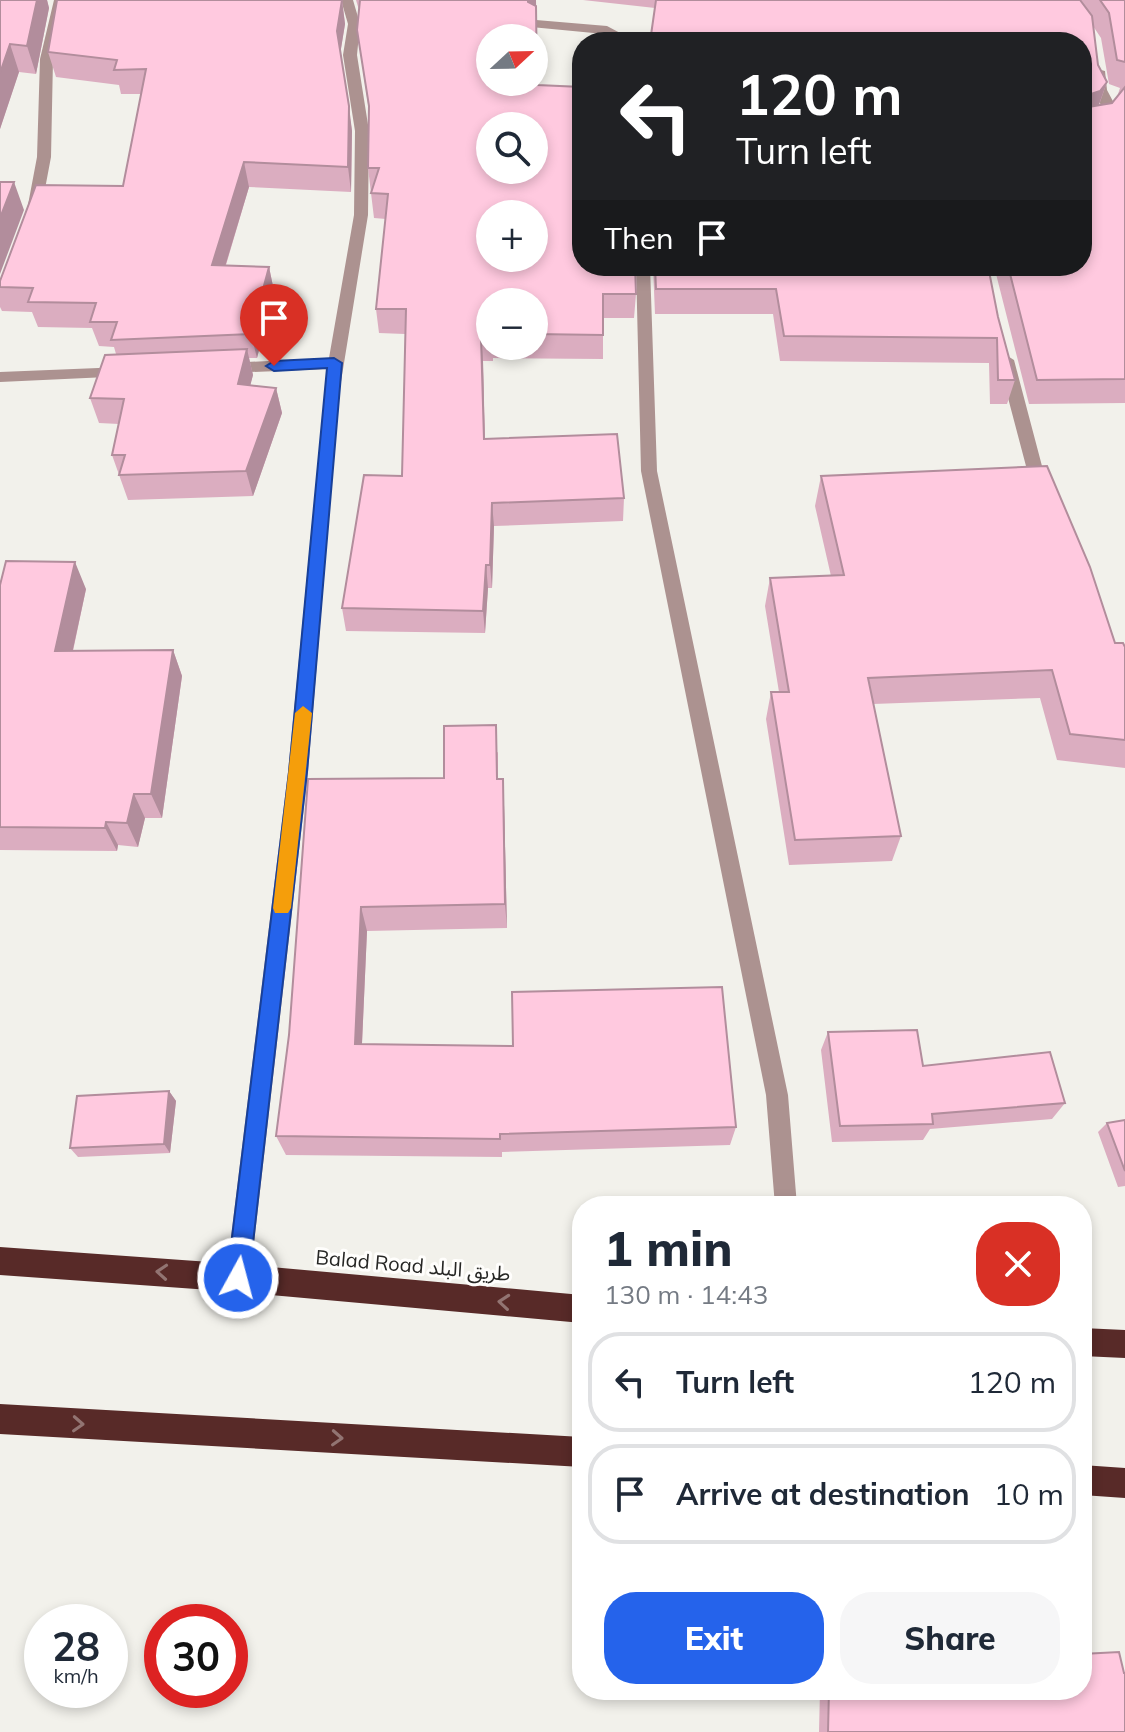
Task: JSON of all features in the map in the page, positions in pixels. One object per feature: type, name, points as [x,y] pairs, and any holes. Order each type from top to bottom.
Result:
[{"type":"highway","name":"Balad Road طريق البلد","points":[[0,1261],[238,1278],[572,1308]]},
{"type":"highway","points":[[1092,1342],[1125,1344]]},
{"type":"highway","points":[[0,1419],[572,1451]]},
{"type":"highway","points":[[1092,1481],[1125,1483]]},
{"type":"street","points":[[29,223],[39,196],[46,128],[46,64],[60,0]]},
{"type":"street","points":[[238,1278],[298,772],[334,363],[361,215],[362,131],[350,55],[354,24],[347,0]]},
{"type":"street","points":[[548,25],[610,32]]},
{"type":"street","points":[[1092,124],[1098,122],[1109,107],[1100,90],[1095,52]]},
{"type":"street","points":[[1100,90],[1125,95]]},
{"type":"street","points":[[643,276],[649,471],[777,1095],[785,1196]]},
{"type":"street","points":[[1001,341],[1034,466],[1052,508]]},
{"type":"street","points":[[207,369],[334,363]]},
{"type":"street","points":[[0,377],[143,371]]},
{"type":"building","points":[[0,0],[37,0],[27,46],[10,44],[0,73]]},
{"type":"building","points":[[57,0],[342,0],[337,31],[349,106],[348,167],[244,162],[212,265],[269,267],[251,334],[111,340],[117,322],[90,322],[96,303],[28,302],[33,288],[0,287],[36,185],[123,186],[146,69],[114,70],[117,60],[48,52]]},
{"type":"building","points":[[360,0],[528,0],[536,6],[536,24],[476,24],[476,96],[548,96],[548,85],[572,87],[572,276],[635,276],[636,294],[603,294],[603,335],[548,334],[548,288],[476,288],[476,360],[482,360],[484,439],[617,434],[624,498],[492,503],[490,565],[486,565],[483,611],[342,608],[364,475],[402,476],[406,309],[376,309],[388,194],[371,193],[379,168],[368,168],[369,106],[357,30]]},
{"type":"building","points":[[656,0],[1080,0],[1092,16],[1098,65],[1107,82],[1100,91],[1092,94],[1092,32],[651,32]]},
{"type":"building","points":[[1100,0],[1125,0],[1125,62],[1117,60],[1109,13]]},
{"type":"building","points":[[1125,87],[1125,379],[1037,380],[1011,276],[1092,276],[1092,106],[1112,103]]},
{"type":"building","points":[[0,182],[14,182],[0,218]]},
{"type":"building","points":[[655,276],[990,276],[1015,380],[998,380],[997,338],[784,336],[776,289],[656,289]]},
{"type":"building","points":[[247,349],[238,384],[276,388],[246,471],[119,475],[125,455],[112,455],[124,399],[90,398],[105,355]]},
{"type":"building","points":[[1047,466],[1090,567],[1115,643],[1123,643],[1125,647],[1125,740],[1070,734],[1052,670],[868,678],[901,836],[795,840],[771,692],[789,692],[770,578],[844,575],[821,476]]},
{"type":"building","points":[[6,561],[75,562],[55,651],[173,650],[151,794],[134,794],[127,823],[106,822],[105,828],[0,827],[0,585]]},
{"type":"building","points":[[496,725],[497,779],[503,779],[505,904],[361,907],[355,1044],[513,1046],[512,992],[722,987],[736,1127],[500,1134],[500,1139],[276,1136],[289,1035],[308,779],[444,778],[444,726]]},
{"type":"building","points":[[917,1030],[923,1066],[1050,1052],[1065,1103],[932,1114],[933,1124],[840,1126],[828,1032]]},
{"type":"building","points":[[169,1091],[164,1144],[70,1148],[77,1096]]},
{"type":"building","points":[[1125,1120],[1125,1171],[1107,1123]]},
{"type":"building","points":[[1119,1652],[1125,1673],[1125,1732],[828,1732],[829,1700],[1092,1700],[1092,1653]]},
{"type":"slow traffic","points":[[282,908],[303,713]]},
{"type":"route","points":[[238,1278],[298,772],[334,363],[274,366]]}]
